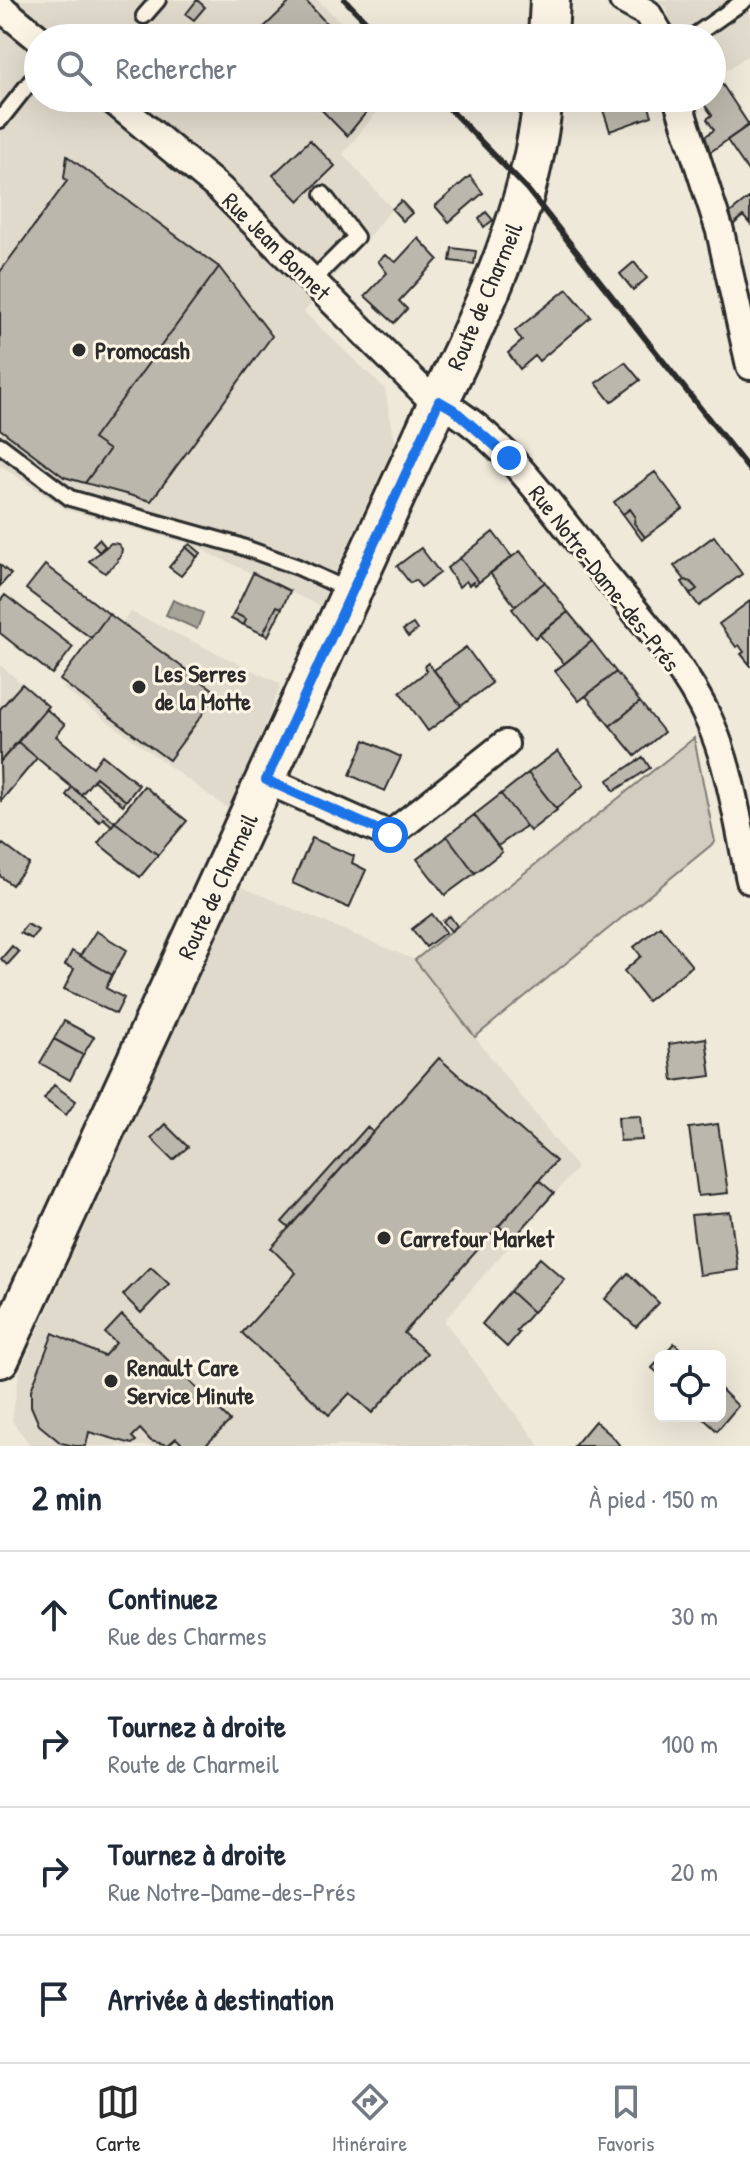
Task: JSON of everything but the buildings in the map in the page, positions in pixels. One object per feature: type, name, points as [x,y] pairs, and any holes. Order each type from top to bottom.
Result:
[{"type":"main road","points":[[549,24],[550,0]]},
{"type":"main road","name":"Route de Charmeil","points":[[0,1358],[475,327],[513,233],[527,189],[541,112]]},
{"type":"street","points":[[623,0],[650,6]]},
{"type":"street","points":[[0,7],[24,27]]},
{"type":"street","name":"Rue Jean Bonnet","points":[[127,112],[220,189],[427,395],[439,401]]},
{"type":"street","points":[[682,112],[720,231],[750,366]]},
{"type":"street","name":"Rue Notre-Dame-des-Prés","points":[[439,401],[453,409],[509,458],[672,657],[709,720],[729,784],[750,880]]},
{"type":"street","points":[[266,780],[390,835],[505,744]]},
{"type":"lane","points":[[144,16],[158,0]]},
{"type":"lane","points":[[711,24],[745,0]]},
{"type":"lane","points":[[0,120],[24,90]]},
{"type":"lane","points":[[312,281],[356,237],[323,194]]},
{"type":"lane","points":[[0,445],[70,498],[237,545],[298,567],[351,591]]},
{"type":"shaded area","points":[[0,0],[318,0],[343,24],[24,24],[24,112],[377,112],[343,154],[392,209],[304,312],[385,389],[395,442],[320,606],[190,544],[67,510],[0,465]]},
{"type":"shaded area","points":[[656,0],[750,0],[750,54],[726,70],[726,24],[670,24],[666,8]]},
{"type":"shaded area","points":[[173,600],[203,613],[197,629],[166,615]]},
{"type":"shaded area","points":[[131,612],[281,684],[231,811],[63,689]]},
{"type":"shaded area","points":[[0,665],[48,706],[0,762]]},
{"type":"shaded area","points":[[694,738],[715,842],[475,1037],[415,960]]},
{"type":"shaded area","points":[[239,886],[415,960],[577,1168],[444,1321],[540,1446],[31,1446],[12,1421],[19,1373]]},
{"type":"railway","points":[[345,0],[368,24]]},
{"type":"railway","points":[[453,112],[527,189],[750,471]]},
{"type":"place","name":"Promocash","points":[[79,350]]},
{"type":"place","name":"Les Serres de la Motte","points":[[139,687]]},
{"type":"place","name":"Carrefour Market","points":[[384,1238]]},
{"type":"place","name":"Renault Care Service Minute","points":[[111,1381]]},
{"type":"route","points":[[390,835],[266,780],[439,401],[453,409],[509,458]]}]
